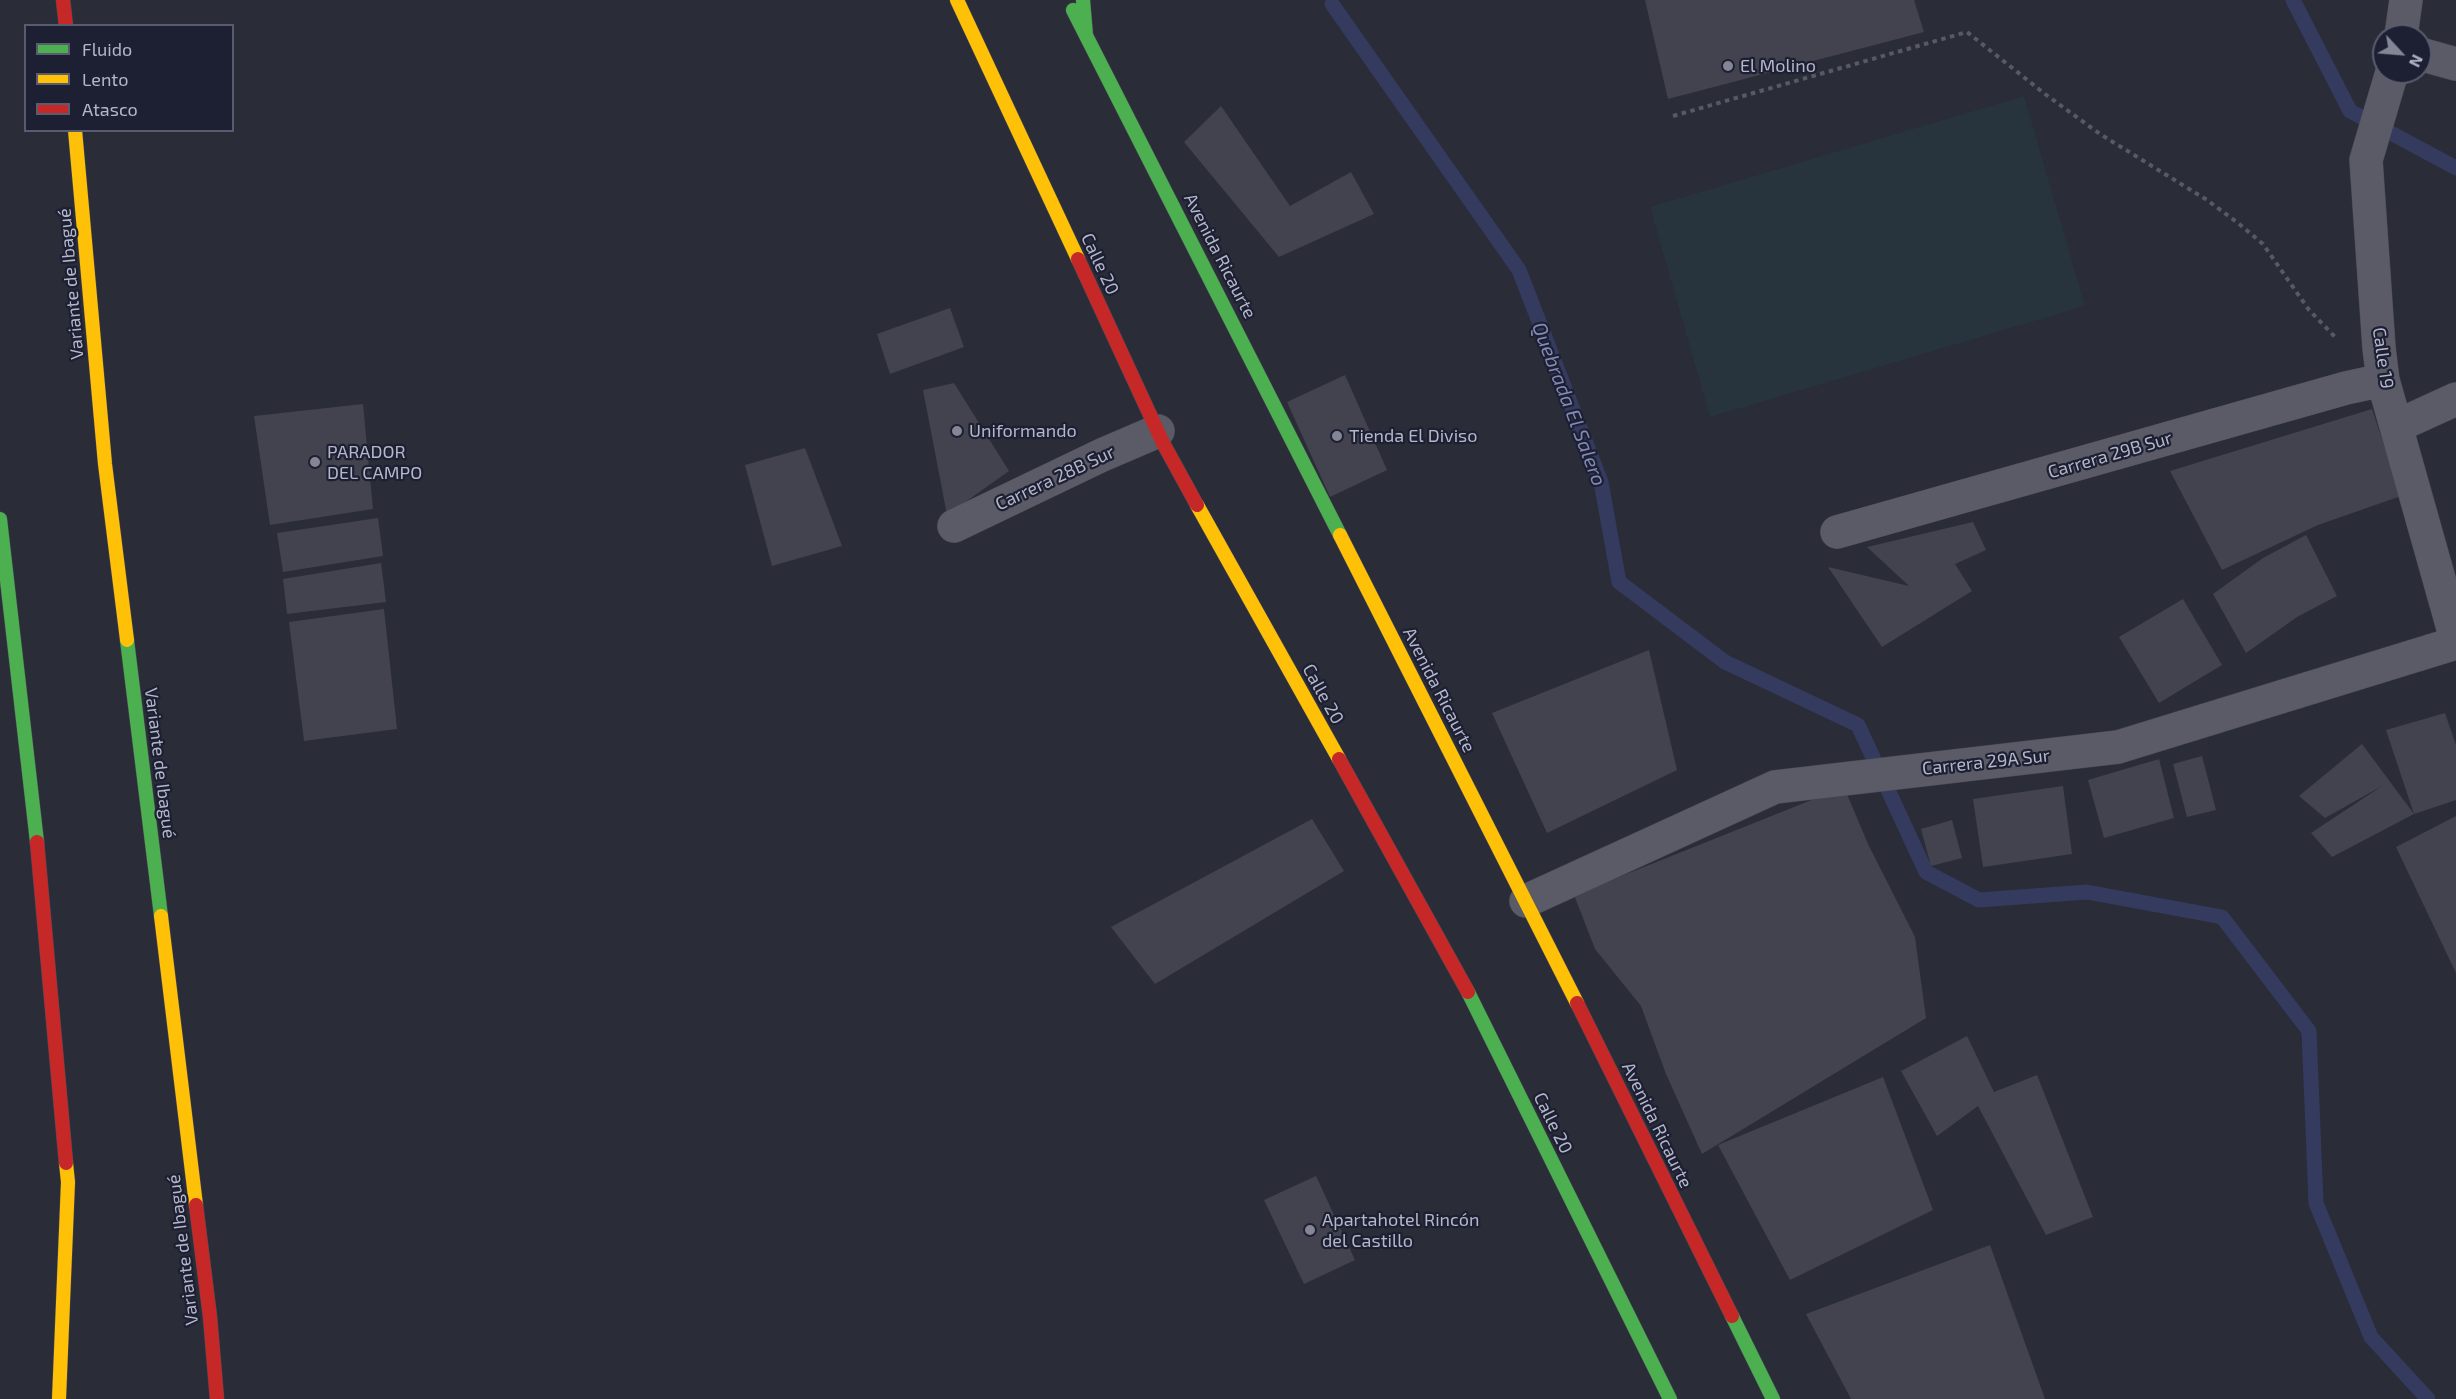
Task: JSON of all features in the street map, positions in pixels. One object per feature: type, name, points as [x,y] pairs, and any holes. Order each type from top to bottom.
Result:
[{"type":"main road","points":[[63,0],[66,24]]},
{"type":"main road","name":"Calle 20","points":[[957,0],[1158,431],[1472,999],[1671,1399]]},
{"type":"main road","name":"Avenida Ricaurte","points":[[1068,0],[1526,901],[1773,1399]]},
{"type":"main road","points":[[1083,0],[1086,34]]},
{"type":"main road","name":"Variante de Ibagué","points":[[75,132],[105,464],[210,1317],[218,1399]]},
{"type":"main road","points":[[0,519],[35,824],[68,1182],[59,1399]]},
{"type":"street","points":[[2403,24],[2406,0]]},
{"type":"street","points":[[2432,57],[2456,64]]},
{"type":"street","name":"Calle 19","points":[[2388,85],[2366,160],[2379,348],[2383,380],[2456,641]]},
{"type":"street","name":"Carrera 29B Sur","points":[[1837,532],[2346,388],[2383,380]]},
{"type":"street","points":[[2397,426],[2456,399]]},
{"type":"street","name":"Carrera 28B Sur","points":[[954,526],[1102,455],[1158,431]]},
{"type":"street","name":"Carrera 29A Sur","points":[[1526,901],[1775,787],[2118,747],[2456,641]]},
{"type":"path","points":[[1673,116],[1967,32],[2100,134],[2207,200],[2238,223],[2263,244],[2308,310],[2333,336],[2347,344],[2379,348]]},
{"type":"shaded area","points":[[2024,96],[2085,306],[1710,417],[1650,207]]},
{"type":"building","name":"El Molino","points":[[1645,0],[1914,0],[1924,32],[1668,99]]},
{"type":"building","points":[[1221,106],[1290,206],[1351,172],[1374,214],[1279,257],[1184,142]]},
{"type":"building","points":[[950,308],[964,347],[890,374],[877,334]]},
{"type":"building","name":"Tienda El Diviso","points":[[1345,375],[1387,470],[1330,497],[1287,402]]},
{"type":"building","name":"Uniformando","points":[[954,383],[1009,471],[947,515],[923,390]]},
{"type":"building","name":"PARADOR DEL CAMPO","points":[[363,404],[373,509],[270,525],[254,416]]},
{"type":"building","points":[[2372,409],[2401,496],[2318,525],[2222,570],[2170,471]]},
{"type":"building","points":[[805,448],[842,546],[772,566],[745,465]]},
{"type":"building","points":[[378,518],[383,556],[283,572],[277,533]]},
{"type":"building","points":[[1973,522],[1986,550],[1955,564],[1972,591],[1882,647],[1828,567],[1909,586],[1867,547]]},
{"type":"building","points":[[2306,535],[2337,596],[2297,617],[2246,653],[2213,594],[2263,558]]},
{"type":"building","points":[[381,563],[386,602],[287,614],[283,579]]},
{"type":"building","points":[[2183,599],[2222,665],[2159,703],[2119,637]]},
{"type":"building","points":[[384,609],[397,729],[304,741],[289,622]]},
{"type":"building","points":[[1649,650],[1677,770],[1547,833],[1492,713]]},
{"type":"building","points":[[2445,713],[2456,745],[2456,800],[2414,814],[2386,730]]},
{"type":"building","points":[[2362,744],[2414,814],[2332,857],[2311,833],[2382,786],[2325,818],[2299,796]]},
{"type":"building","points":[[2202,756],[2216,810],[2187,817],[2173,764]]},
{"type":"building","points":[[2159,759],[2174,818],[2104,838],[2088,780]]},
{"type":"building","points":[[2063,786],[2072,854],[1983,867],[1973,799]]},
{"type":"building","points":[[1844,787],[1868,844],[1915,937],[1926,1018],[1702,1154],[1666,1074],[1641,1006],[1595,949],[1574,895]]},
{"type":"building","points":[[2456,816],[2456,973],[2396,847]]},
{"type":"building","points":[[1312,819],[1344,871],[1155,984],[1111,927]]},
{"type":"building","points":[[1952,820],[1962,858],[1931,866],[1921,829]]},
{"type":"building","points":[[1967,1036],[1994,1092],[2037,1075],[2093,1217],[2046,1235],[1978,1106],[1937,1136],[1901,1071]]},
{"type":"building","points":[[1883,1077],[1933,1210],[1790,1280],[1718,1145]]},
{"type":"building","name":"Apartahotel Rincón del Castillo","points":[[1316,1176],[1355,1260],[1304,1284],[1264,1200]]},
{"type":"building","points":[[1990,1245],[2045,1399],[1851,1399],[1806,1314]]},
{"type":"waterway","name":"Quebrada El Salero","points":[[2293,0],[2350,111],[2456,168]]},
{"type":"waterway","name":"Quebrada El Salero","points":[[1332,4],[1519,270],[1601,482],[1619,582],[1725,662],[1858,725],[1926,872],[1979,900],[2087,892],[2222,917],[2309,1031],[2316,1203],[2371,1337],[2428,1399]]},
{"type":"traffic: fast","points":[[1083,0],[1086,35]]},
{"type":"traffic: fast","points":[[1073,10],[1340,535]]},
{"type":"traffic: fast","points":[[0,519],[37,842]]},
{"type":"traffic: fast","points":[[127,640],[161,916]]},
{"type":"traffic: fast","points":[[1468,992],[1670,1399]]},
{"type":"traffic: fast","points":[[1732,1316],[1773,1399]]},
{"type":"traffic: slow","points":[[957,0],[1078,259]]},
{"type":"traffic: slow","points":[[75,132],[105,464],[127,640]]},
{"type":"traffic: slow","points":[[1197,505],[1339,759]]},
{"type":"traffic: slow","points":[[1340,535],[1577,1003]]},
{"type":"traffic: slow","points":[[161,916],[196,1205]]},
{"type":"traffic: slow","points":[[59,1399],[68,1182],[66,1163]]},
{"type":"traffic: jam","points":[[63,0],[66,24]]},
{"type":"traffic: jam","points":[[1078,259],[1163,443],[1197,505]]},
{"type":"traffic: jam","points":[[1339,759],[1468,992]]},
{"type":"traffic: jam","points":[[37,842],[66,1163]]},
{"type":"traffic: jam","points":[[1577,1003],[1732,1316]]},
{"type":"traffic: jam","points":[[196,1205],[210,1317],[217,1399]]},
{"type":"place","name":"El Molino","points":[[1728,66]]},
{"type":"place","name":"Uniformando","points":[[957,431]]},
{"type":"place","name":"Tienda El Diviso","points":[[1337,436]]},
{"type":"place","name":"PARADOR DEL CAMPO","points":[[315,462]]},
{"type":"place","name":"Apartahotel Rincón del Castillo","points":[[1310,1230]]}]
